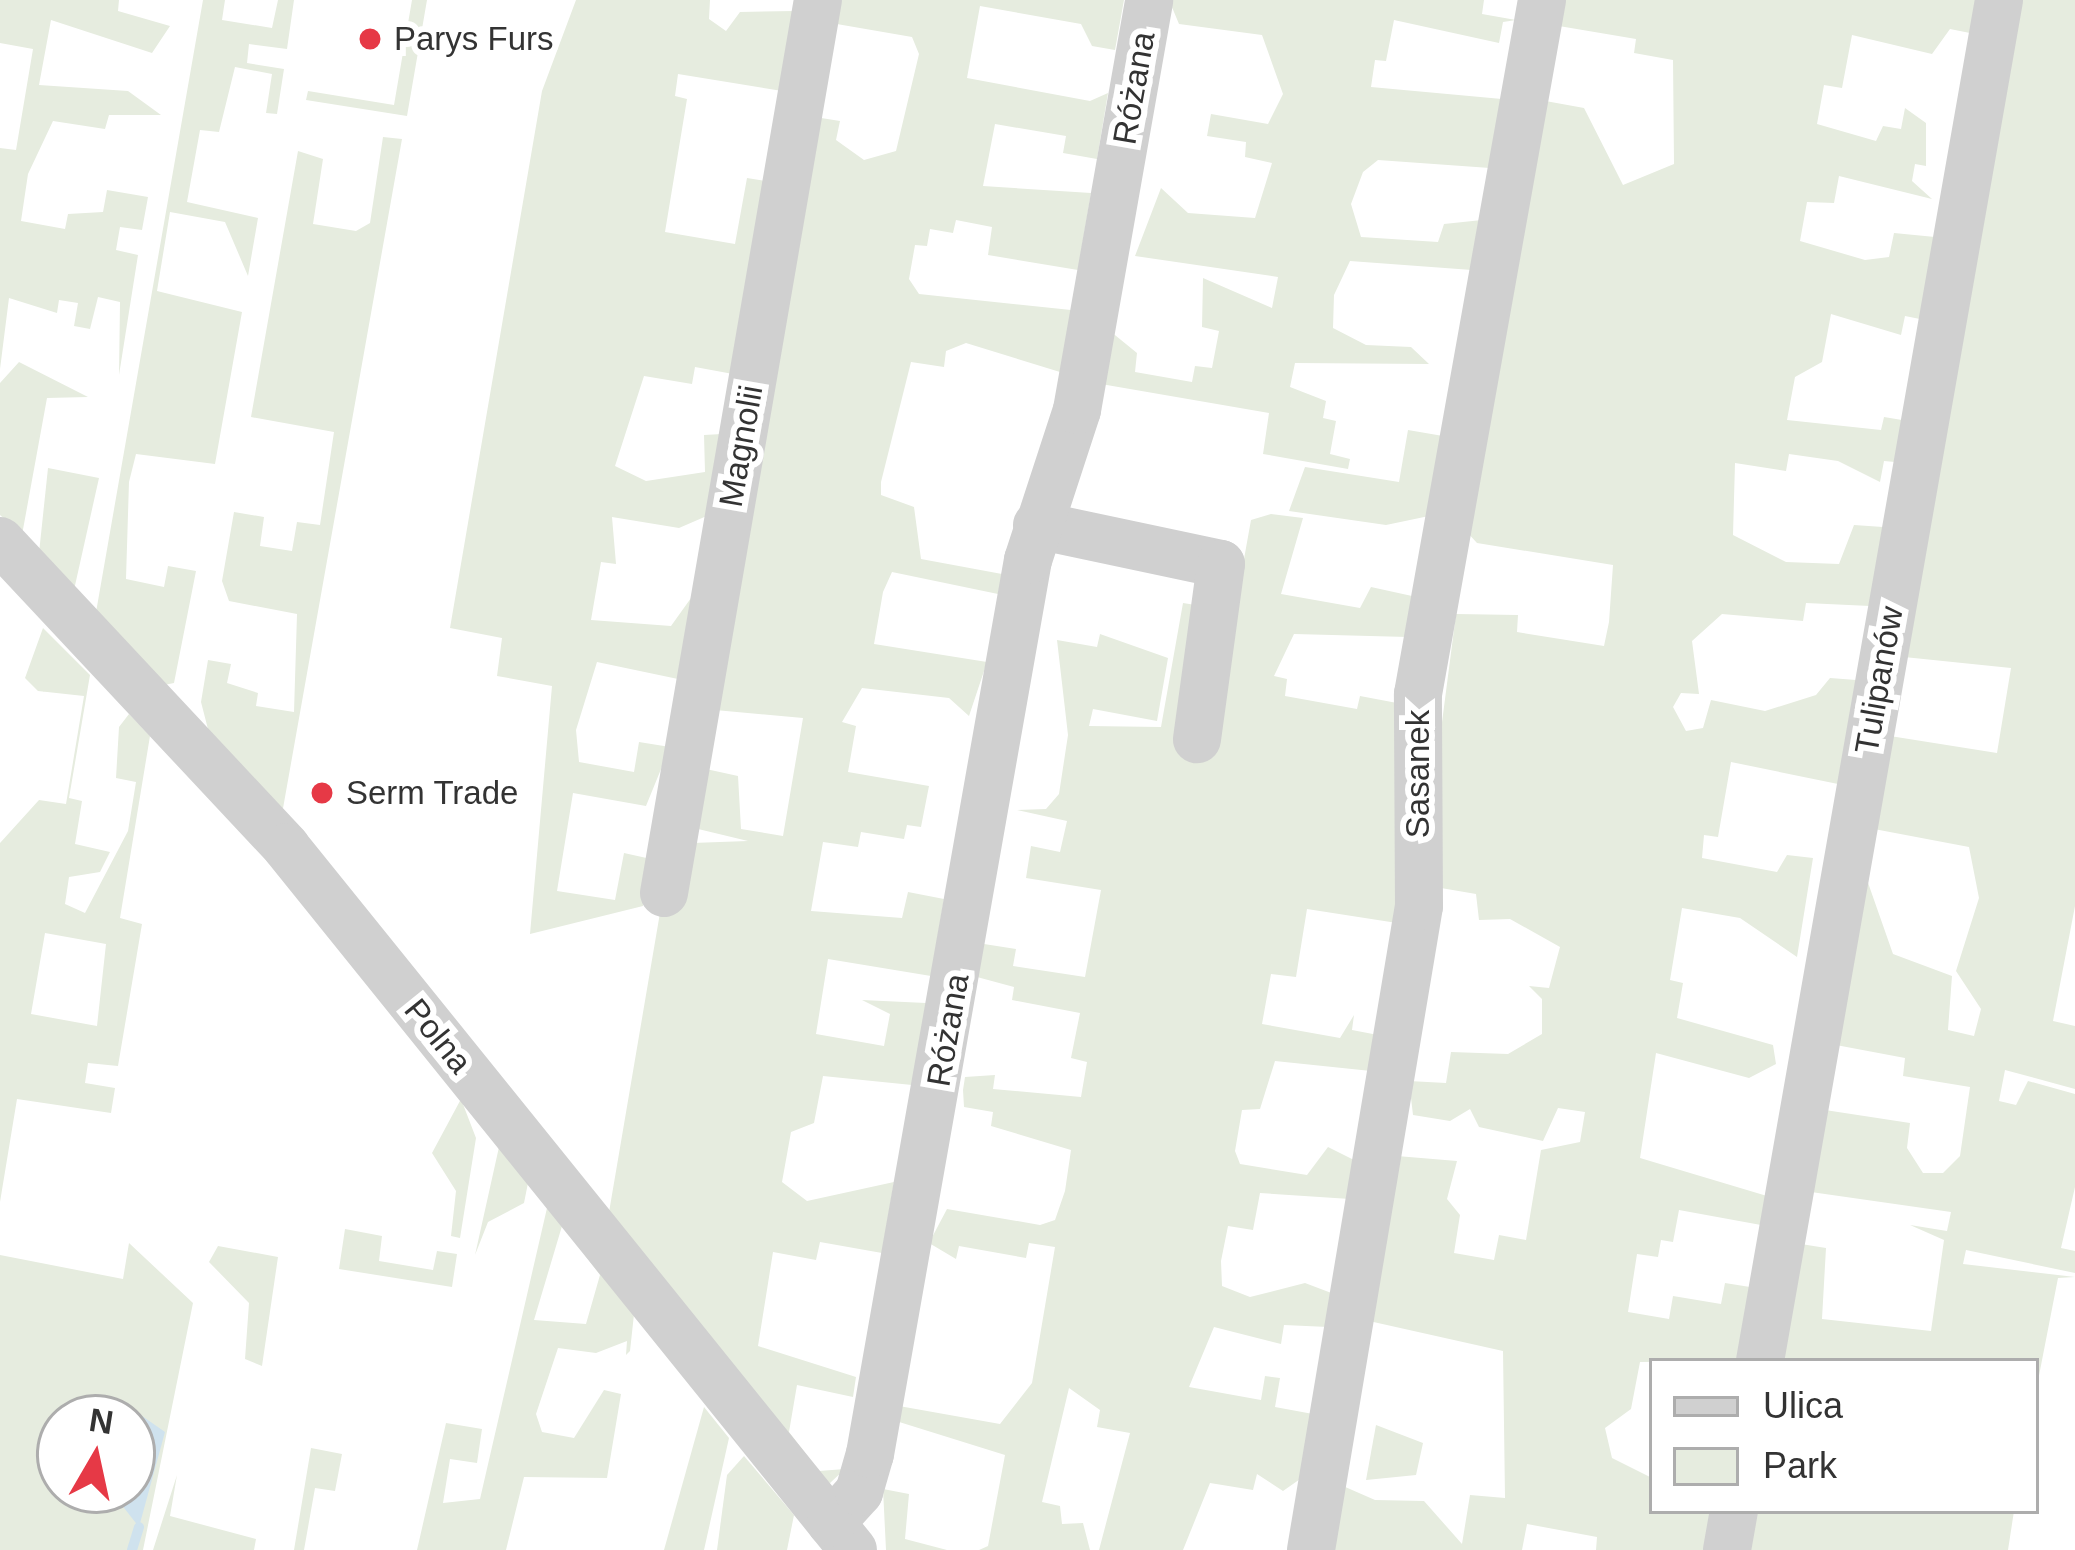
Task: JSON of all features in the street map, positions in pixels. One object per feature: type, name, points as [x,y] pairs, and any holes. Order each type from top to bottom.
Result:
[{"type":"street","name":"Magnolii","points":[[664,892],[818,0]]},
{"type":"street","name":"Różana","points":[[842,1536],[870,1454],[1036,525],[1077,410],[1150,0]]},
{"type":"street","name":"Sasanek","points":[[1311,1550],[1419,906],[1418,694],[1542,0]]},
{"type":"street","name":"Tulipanów","points":[[1761,1358],[1999,0]]},
{"type":"street","points":[[1036,525],[1221,564],[1197,739]]},
{"type":"street","name":"Polna","points":[[0,541],[286,847],[842,1536]]},
{"type":"street","points":[[1727,1550],[1733,1514]]},
{"type":"green space","points":[[0,0],[119,0],[118,11],[170,26],[152,53],[51,20],[39,85],[128,91],[161,115],[109,115],[105,129],[53,121],[28,174],[21,221],[65,229],[68,214],[103,212],[107,190],[148,197],[142,230],[120,227],[116,250],[138,255],[119,375],[120,302],[98,297],[90,329],[74,326],[78,303],[59,300],[57,313],[9,298],[0,369],[0,148],[16,150],[33,49],[0,43]]},
{"type":"green space","points":[[203,0],[225,0],[222,20],[272,28],[278,0],[294,0],[287,49],[249,44],[247,63],[284,69],[277,114],[266,113],[272,74],[235,67],[219,132],[200,130],[187,202],[258,218],[248,276],[225,222],[170,212],[157,291],[242,312],[215,464],[136,454],[129,482],[126,579],[164,587],[168,566],[196,571],[174,683],[159,686],[95,618]]},
{"type":"green space","points":[[412,0],[427,0],[407,116],[306,100],[308,91],[394,105]]},
{"type":"green space","points":[[576,0],[710,0],[709,19],[726,31],[740,12],[795,11],[782,91],[678,74],[675,96],[687,99],[665,232],[735,244],[747,178],[766,181],[733,374],[695,367],[692,384],[644,376],[615,466],[646,481],[705,472],[704,435],[722,434],[709,515],[679,528],[612,517],[616,564],[601,562],[591,620],[671,626],[696,591],[678,679],[597,662],[576,730],[579,762],[634,772],[639,742],[670,747],[646,806],[573,793],[557,891],[615,900],[624,853],[651,859],[643,906],[530,934],[552,686],[497,676],[502,638],[450,628],[542,91]]},
{"type":"green space","points":[[835,0],[1124,0],[1115,50],[1092,46],[1081,24],[980,6],[967,78],[1090,101],[1108,93],[1097,159],[1063,153],[1066,136],[995,124],[983,186],[1091,193],[1078,270],[988,255],[992,227],[956,220],[953,233],[930,229],[927,246],[915,245],[909,279],[919,294],[1071,310],[1060,372],[966,343],[946,351],[944,367],[911,362],[881,482],[881,495],[914,507],[921,559],[1002,574],[998,594],[892,572],[883,592],[874,644],[987,662],[969,716],[949,698],[862,688],[842,722],[856,726],[848,772],[929,786],[921,827],[907,825],[904,839],[861,832],[858,847],[823,842],[811,911],[902,918],[908,892],[944,899],[931,976],[828,959],[816,1034],[884,1046],[890,1014],[862,1000],[926,1003],[912,1085],[823,1076],[814,1123],[791,1132],[782,1182],[807,1201],[894,1182],[882,1253],[820,1242],[816,1260],[773,1252],[758,1346],[856,1377],[853,1397],[797,1385],[789,1432],[819,1471],[845,1469],[830,1483],[821,1481],[607,1224],[662,901],[692,843],[748,841],[694,828],[706,769],[738,776],[741,829],[783,836],[803,718],[715,710],[815,117],[840,121],[836,140],[864,160],[896,151],[919,54],[912,37],[831,23]]},
{"type":"green space","points":[[1169,0],[1484,0],[1482,14],[1516,20],[1503,22],[1499,43],[1394,20],[1386,61],[1375,60],[1371,87],[1502,99],[1490,168],[1378,160],[1363,172],[1351,204],[1361,237],[1438,242],[1444,224],[1482,220],[1472,270],[1350,261],[1334,295],[1333,328],[1366,345],[1411,347],[1429,364],[1295,363],[1290,387],[1326,401],[1323,418],[1336,421],[1330,454],[1350,459],[1348,469],[1263,454],[1269,413],[1101,384],[1110,331],[1137,353],[1135,372],[1192,382],[1195,366],[1212,368],[1219,331],[1202,327],[1203,278],[1272,308],[1278,277],[1135,256],[1161,188],[1188,213],[1255,218],[1272,163],[1245,157],[1246,142],[1207,136],[1211,114],[1268,124],[1283,94],[1262,35],[1179,24]]},
{"type":"green space","points":[[1558,0],[1976,0],[1970,33],[1950,29],[1932,54],[1852,35],[1842,88],[1824,85],[1817,124],[1876,141],[1883,126],[1901,129],[1905,108],[1926,123],[1926,166],[1915,164],[1912,181],[1932,199],[1839,176],[1834,203],[1807,202],[1800,241],[1865,260],[1889,257],[1894,233],[1935,237],[1920,319],[1905,316],[1901,335],[1831,314],[1822,362],[1795,377],[1787,420],[1881,430],[1884,417],[1902,420],[1895,462],[1884,461],[1880,482],[1838,461],[1789,454],[1786,471],[1735,463],[1733,535],[1786,562],[1839,564],[1854,525],[1883,527],[1870,606],[1806,603],[1803,621],[1722,614],[1692,641],[1699,694],[1681,693],[1673,707],[1686,731],[1703,728],[1711,700],[1765,711],[1816,695],[1830,678],[1856,680],[1838,784],[1731,762],[1718,837],[1704,835],[1702,858],[1777,872],[1787,855],[1813,858],[1797,957],[1740,918],[1682,908],[1670,980],[1683,983],[1677,1018],[1773,1045],[1776,1064],[1749,1078],[1656,1053],[1640,1158],[1767,1196],[1761,1225],[1679,1210],[1673,1242],[1661,1240],[1658,1257],[1637,1254],[1628,1312],[1669,1319],[1673,1296],[1721,1304],[1725,1283],[1750,1287],[1738,1358],[1649,1358],[1640,1362],[1631,1409],[1605,1428],[1612,1458],[1649,1476],[1649,1514],[1710,1514],[1704,1550],[1596,1550],[1597,1537],[1527,1524],[1522,1550],[1331,1550],[1343,1486],[1375,1500],[1424,1501],[1462,1544],[1470,1495],[1505,1498],[1503,1351],[1369,1321],[1397,1156],[1457,1161],[1447,1199],[1460,1215],[1454,1253],[1494,1260],[1499,1235],[1526,1240],[1541,1150],[1580,1142],[1585,1112],[1558,1108],[1543,1141],[1479,1127],[1470,1109],[1450,1121],[1413,1115],[1409,1081],[1446,1083],[1451,1052],[1508,1054],[1542,1034],[1542,999],[1529,986],[1549,988],[1560,947],[1510,919],[1479,920],[1476,894],[1441,888],[1433,792],[1456,614],[1518,615],[1517,632],[1604,646],[1609,622],[1613,565],[1477,543],[1466,531],[1540,100],[1584,108],[1623,185],[1674,164],[1673,60],[1634,53],[1636,39],[1553,25]]},
{"type":"green space","points":[[2019,0],[2075,0],[2075,906],[2053,1021],[2075,1026],[2075,1089],[2005,1070],[1999,1101],[2016,1105],[2028,1081],[2075,1094],[2075,1187],[2061,1248],[2075,1251],[2075,1273],[1966,1250],[1963,1264],[2075,1277],[2058,1278],[2039,1376],[2039,1358],[1782,1358],[1801,1244],[1826,1248],[1822,1319],[1931,1331],[1944,1240],[1910,1225],[1947,1231],[1951,1212],[1811,1192],[1825,1110],[1910,1123],[1907,1148],[1923,1173],[1943,1173],[1960,1156],[1970,1087],[1903,1076],[1905,1058],[1836,1045],[1866,877],[1893,954],[1952,976],[1948,1030],[1974,1036],[1981,1009],[1956,971],[1979,898],[1969,847],[1874,829],[1890,736],[1997,753],[2011,668],[1904,657]]},
{"type":"green space","points":[[383,137],[402,139],[282,814],[210,737],[201,702],[208,660],[231,664],[227,683],[258,693],[256,706],[294,712],[297,614],[229,601],[222,581],[234,512],[264,517],[260,546],[292,551],[297,522],[320,525],[334,432],[251,417],[298,151],[323,159],[313,224],[356,231],[370,223]]},
{"type":"green space","points":[[19,362],[88,397],[47,398],[22,535],[0,515],[0,383]]},
{"type":"green space","points":[[1408,430],[1443,436],[1429,516],[1386,525],[1289,511],[1305,467],[1399,482]]},
{"type":"green space","points":[[48,468],[99,478],[74,590],[39,553]]},
{"type":"green space","points":[[1271,514],[1303,518],[1281,594],[1360,608],[1371,587],[1412,596],[1408,637],[1294,634],[1274,676],[1287,679],[1285,696],[1357,709],[1360,696],[1397,703],[1397,923],[1307,909],[1296,977],[1271,974],[1262,1024],[1340,1038],[1354,1015],[1352,1030],[1378,1035],[1371,1071],[1275,1061],[1260,1109],[1242,1110],[1235,1151],[1240,1164],[1307,1175],[1328,1147],[1356,1161],[1350,1199],[1260,1193],[1253,1230],[1228,1226],[1221,1261],[1222,1286],[1250,1297],[1305,1283],[1334,1294],[1328,1327],[1284,1325],[1281,1344],[1214,1327],[1189,1387],[1261,1400],[1265,1376],[1280,1378],[1275,1407],[1313,1414],[1303,1477],[1283,1491],[1257,1474],[1253,1490],[1210,1483],[1183,1550],[1099,1550],[1130,1433],[1097,1427],[1100,1410],[1069,1388],[1042,1502],[1060,1506],[1062,1524],[1083,1523],[1090,1550],[979,1550],[988,1546],[1005,1455],[896,1421],[899,1406],[1000,1424],[1032,1383],[1055,1247],[1029,1243],[1026,1258],[959,1246],[956,1259],[929,1243],[947,1209],[1040,1225],[1055,1220],[1065,1191],[1071,1150],[991,1126],[993,1112],[964,1107],[963,1090],[965,1077],[995,1075],[993,1089],[1081,1097],[1087,1062],[1071,1058],[1080,1013],[1012,1000],[1014,987],[977,977],[984,944],[1016,949],[1013,966],[1085,977],[1101,890],[1026,878],[1031,846],[1060,852],[1067,821],[1017,810],[1046,809],[1059,794],[1068,735],[1057,640],[1097,647],[1100,634],[1168,658],[1157,721],[1093,709],[1089,726],[1161,727],[1183,603],[1208,607],[1210,748],[1251,520]]},
{"type":"green space","points":[[43,628],[90,675],[69,798],[82,801],[75,844],[110,852],[100,872],[69,877],[65,904],[85,913],[128,831],[136,782],[116,778],[119,727],[129,714],[150,736],[120,918],[142,924],[118,1066],[88,1063],[85,1083],[115,1088],[111,1113],[17,1099],[0,1202],[0,843],[39,800],[66,804],[84,696],[38,691],[25,678]],"holes":[[[45,933],[106,944],[97,1026],[31,1014]]]},
{"type":"green space","points":[[461,1099],[476,1138],[460,1238],[451,1236],[456,1191],[432,1153]]},
{"type":"green space","points":[[499,1147],[528,1183],[524,1203],[488,1222],[475,1255]]},
{"type":"green space","points":[[547,1208],[562,1226],[534,1320],[586,1324],[600,1275],[584,1254],[635,1305],[626,1355],[627,1341],[596,1353],[558,1348],[536,1414],[542,1432],[574,1438],[604,1390],[621,1394],[607,1478],[524,1477],[506,1550],[417,1550],[446,1423],[482,1429],[477,1463],[450,1459],[443,1503],[480,1499]]},
{"type":"green space","points":[[345,1229],[382,1236],[379,1261],[433,1270],[437,1251],[457,1254],[452,1287],[339,1269]]},
{"type":"green space","points":[[129,1243],[193,1303],[156,1486],[156,1394],[36,1394],[36,1514],[150,1514],[143,1550],[0,1550],[0,1255],[123,1279]]},
{"type":"green space","points":[[218,1246],[278,1257],[262,1366],[245,1359],[249,1303],[209,1262]]},
{"type":"green space","points":[[704,1407],[729,1438],[704,1550],[664,1550]]},
{"type":"green space","points":[[1376,1425],[1423,1443],[1416,1475],[1366,1480]]},
{"type":"green space","points":[[311,1448],[342,1454],[335,1491],[315,1488],[304,1550],[294,1550]]},
{"type":"green space","points":[[744,1456],[794,1515],[787,1550],[717,1550],[727,1475]]},
{"type":"green space","points":[[177,1475],[170,1516],[256,1539],[254,1550],[153,1550]]},
{"type":"green space","points":[[883,1489],[909,1494],[905,1539],[947,1550],[886,1550]]},
{"type":"green space","points":[[1754,1514],[2014,1514],[2008,1550],[1748,1550]]},
{"type":"water","points":[[156,1426],[165,1432],[156,1465]]},
{"type":"waterway","points":[[132,1550],[139,1527]]},
{"type":"place","name":"Parys Furs","points":[[370,39]]},
{"type":"place","name":"Serm Trade","points":[[322,793]]}]
